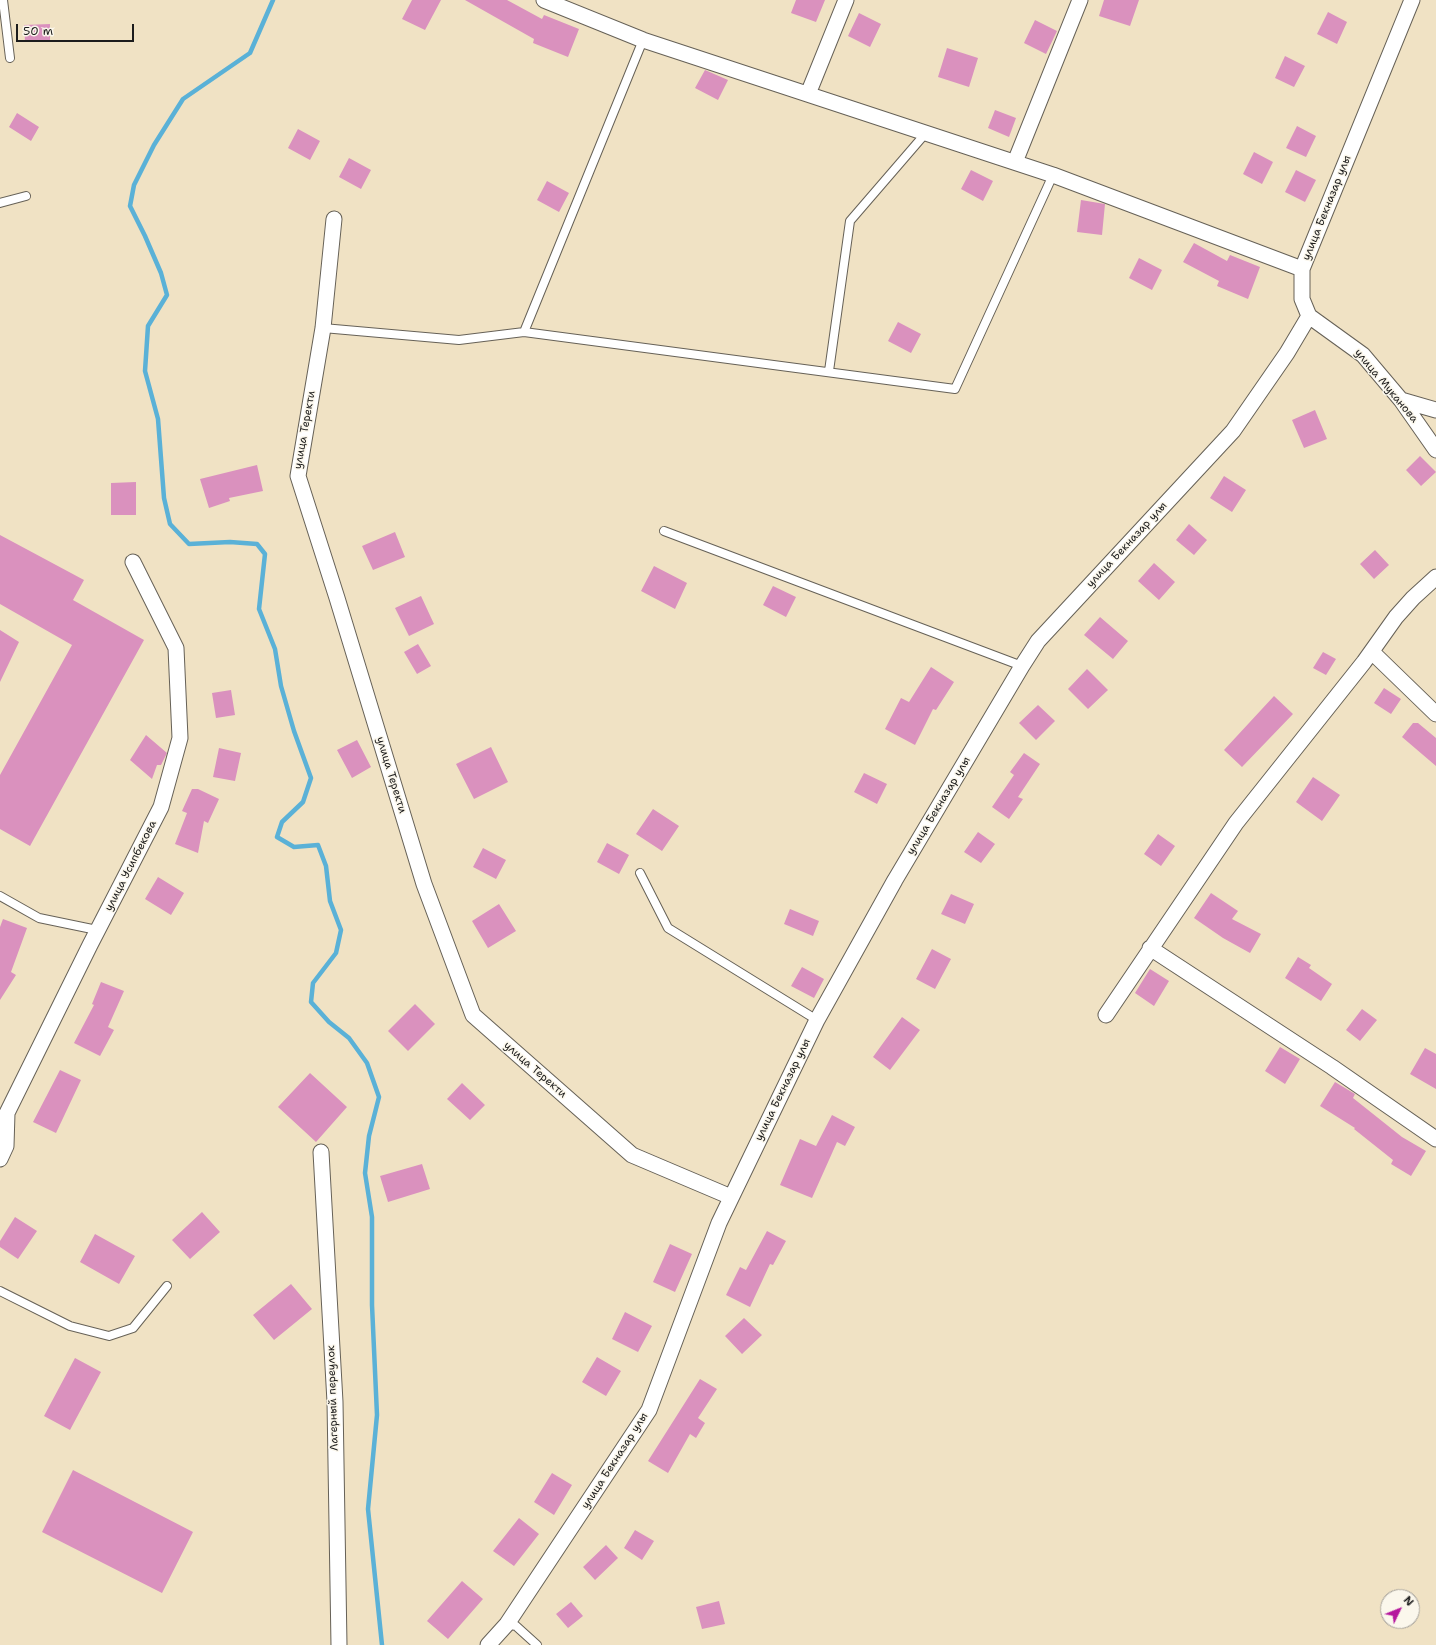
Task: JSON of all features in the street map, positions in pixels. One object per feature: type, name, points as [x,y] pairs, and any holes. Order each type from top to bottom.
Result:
[{"type":"street","points":[[544,0],[643,40],[1052,175],[1302,269]]},
{"type":"street","points":[[808,94],[846,0]]},
{"type":"street","points":[[1015,162],[1080,0]]},
{"type":"street","name":"улица Бекназар улы","points":[[488,1645],[507,1624],[649,1410],[719,1222],[817,1020],[895,880],[1022,666],[1038,642],[1233,431],[1287,353],[1308,316],[1302,299],[1302,269],[1412,0]]},
{"type":"street","name":"улица Теректи","points":[[334,219],[323,328],[298,476],[337,598],[424,884],[473,1015],[632,1155],[731,1197]]},
{"type":"street","name":"улица Муканова","points":[[1308,316],[1355,348],[1400,400],[1436,450]]},
{"type":"street","points":[[1400,400],[1436,410]]},
{"type":"street","name":"улица Усипбекова","points":[[0,1160],[6,1146],[7,1113],[97,930],[161,807],[180,738],[176,648],[133,562]]},
{"type":"street","points":[[1106,1015],[1236,823],[1372,652],[1396,617],[1413,598],[1436,577]]},
{"type":"street","points":[[1372,652],[1436,714]]},
{"type":"street","points":[[1150,948],[1326,1063],[1436,1139]]},
{"type":"street","name":"Лагерный переулок","points":[[321,1152],[335,1402],[339,1645]]},
{"type":"lane","points":[[2,0],[10,58]]},
{"type":"lane","points":[[524,332],[643,40]]},
{"type":"lane","points":[[829,371],[850,222],[925,134]]},
{"type":"lane","points":[[323,328],[458,340],[524,332],[829,371],[955,389],[1052,175]]},
{"type":"lane","points":[[0,203],[26,196]]},
{"type":"lane","points":[[664,531],[1022,666]]},
{"type":"lane","points":[[640,873],[668,928],[817,1020]]},
{"type":"lane","points":[[0,896],[39,918],[97,930]]},
{"type":"lane","points":[[0,1291],[70,1326],[109,1336],[132,1328],[167,1286]]},
{"type":"lane","points":[[507,1624],[516,1626],[537,1645]]},
{"type":"building","points":[[412,0],[441,0],[425,30],[402,19]]},
{"type":"building","points":[[465,0],[507,0],[542,19],[544,15],[579,29],[568,57],[533,43],[534,39]]},
{"type":"building","points":[[796,0],[825,0],[816,22],[791,13]]},
{"type":"building","points":[[1104,0],[1139,0],[1130,26],[1099,16]]},
{"type":"building","points":[[1328,12],[1347,22],[1337,44],[1317,34]]},
{"type":"building","points":[[859,13],[881,24],[870,47],[848,36]]},
{"type":"building","points":[[1035,20],[1057,31],[1046,54],[1024,43]]},
{"type":"building","points":[[50,24],[50,40],[25,41],[24,25]]},
{"type":"building","points":[[947,48],[978,58],[969,87],[938,77]]},
{"type":"building","points":[[1285,56],[1305,66],[1294,87],[1275,78]]},
{"type":"building","points":[[705,70],[728,80],[718,100],[695,88]]},
{"type":"building","points":[[995,110],[1016,118],[1009,137],[988,128]]},
{"type":"building","points":[[17,113],[39,127],[31,141],[9,127]]},
{"type":"building","points":[[1297,126],[1316,136],[1306,157],[1286,148]]},
{"type":"building","points":[[298,129],[320,141],[310,160],[288,148]]},
{"type":"building","points":[[1254,152],[1273,162],[1262,184],[1243,174]]},
{"type":"building","points":[[349,158],[371,170],[361,189],[339,177]]},
{"type":"building","points":[[971,170],[993,181],[983,201],[961,189]]},
{"type":"building","points":[[1296,170],[1316,180],[1305,202],[1285,192]]},
{"type":"building","points":[[547,181],[569,193],[559,212],[537,200]]},
{"type":"building","points":[[1081,200],[1105,204],[1102,235],[1077,232]]},
{"type":"building","points":[[1194,243],[1227,261],[1230,255],[1260,267],[1248,299],[1217,286],[1219,281],[1183,262]]},
{"type":"building","points":[[1139,258],[1162,270],[1152,290],[1129,278]]},
{"type":"building","points":[[898,322],[921,334],[911,353],[888,341]]},
{"type":"building","points":[[1315,410],[1327,439],[1304,448],[1292,420]]},
{"type":"building","points":[[1420,456],[1436,472],[1421,486],[1406,470]]},
{"type":"building","points":[[257,465],[263,491],[229,498],[230,501],[209,508],[200,479]]},
{"type":"building","points":[[1224,476],[1246,490],[1232,512],[1210,498]]},
{"type":"building","points":[[136,482],[136,515],[111,515],[111,483]]},
{"type":"building","points":[[1189,524],[1207,540],[1194,555],[1176,540]]},
{"type":"building","points":[[395,532],[405,557],[373,570],[362,546]]},
{"type":"building","points":[[0,535],[84,580],[73,600],[144,640],[30,846],[0,829],[0,775],[72,645],[0,604]]},
{"type":"building","points":[[1375,550],[1389,565],[1374,579],[1360,564]]},
{"type":"building","points":[[1154,563],[1175,582],[1159,600],[1138,581]]},
{"type":"building","points":[[654,566],[687,583],[675,609],[641,591]]},
{"type":"building","points":[[773,586],[796,597],[786,617],[763,605]]},
{"type":"building","points":[[421,596],[434,624],[409,636],[395,608]]},
{"type":"building","points":[[1100,617],[1128,641],[1113,659],[1084,635]]},
{"type":"building","points":[[0,630],[19,642],[0,682]]},
{"type":"building","points":[[418,644],[431,666],[417,674],[404,652]]},
{"type":"building","points":[[1323,652],[1336,659],[1326,675],[1313,668]]},
{"type":"building","points":[[931,667],[954,682],[936,710],[933,709],[915,745],[885,729],[901,698],[909,702]]},
{"type":"building","points":[[1087,669],[1108,690],[1088,709],[1068,689]]},
{"type":"building","points":[[1384,688],[1401,699],[1391,714],[1374,703]]},
{"type":"building","points":[[231,690],[235,715],[216,718],[212,693]]},
{"type":"building","points":[[1274,696],[1293,714],[1242,767],[1224,750]]},
{"type":"building","points":[[1038,705],[1055,721],[1036,740],[1019,723]]},
{"type":"building","points":[[1413,723],[1418,723],[1436,738],[1436,766],[1402,737]]},
{"type":"building","points":[[146,735],[167,753],[161,765],[157,765],[152,779],[130,760]]},
{"type":"building","points":[[357,740],[371,767],[352,778],[337,750]]},
{"type":"building","points":[[491,747],[508,782],[474,799],[456,764]]},
{"type":"building","points":[[219,748],[241,753],[235,781],[213,777]]},
{"type":"building","points":[[1024,753],[1040,764],[1018,797],[1023,799],[1009,819],[992,807],[1014,775],[1010,772]]},
{"type":"building","points":[[864,773],[887,784],[877,804],[854,792]]},
{"type":"building","points":[[1313,777],[1340,795],[1322,821],[1296,802]]},
{"type":"building","points":[[192,789],[198,789],[219,799],[208,823],[204,821],[198,853],[175,844],[187,813],[182,811]]},
{"type":"building","points":[[653,809],[679,826],[662,851],[636,834]]},
{"type":"building","points":[[978,832],[995,844],[981,863],[964,852]]},
{"type":"building","points":[[1158,834],[1175,846],[1161,866],[1144,854]]},
{"type":"building","points":[[607,843],[629,855],[619,874],[597,862]]},
{"type":"building","points":[[483,848],[506,860],[496,879],[473,867]]},
{"type":"building","points":[[158,877],[184,893],[171,915],[145,899]]},
{"type":"building","points":[[1211,893],[1238,911],[1232,919],[1261,934],[1250,953],[1223,938],[1194,918]]},
{"type":"building","points":[[951,894],[974,904],[965,924],[941,914]]},
{"type":"building","points":[[499,904],[516,931],[488,948],[472,921]]},
{"type":"building","points":[[790,909],[819,921],[813,936],[784,924]]},
{"type":"building","points":[[3,919],[27,928],[11,972],[16,975],[0,1000],[0,927]]},
{"type":"building","points":[[932,949],[951,959],[935,989],[916,979]]},
{"type":"building","points":[[1298,957],[1311,965],[1309,968],[1332,984],[1321,1001],[1285,978]]},
{"type":"building","points":[[802,967],[824,979],[814,998],[791,986]]},
{"type":"building","points":[[1150,969],[1169,981],[1154,1006],[1135,993]]},
{"type":"building","points":[[101,982],[124,991],[108,1027],[114,1030],[100,1056],[74,1043],[94,1005],[92,1004]]},
{"type":"building","points":[[415,1004],[435,1024],[408,1051],[388,1031]]},
{"type":"building","points":[[1362,1009],[1377,1020],[1360,1041],[1346,1030]]},
{"type":"building","points":[[902,1017],[920,1030],[890,1070],[873,1057]]},
{"type":"building","points":[[1280,1047],[1300,1059],[1285,1084],[1265,1071]]},
{"type":"building","points":[[1425,1048],[1436,1054],[1436,1089],[1410,1074]]},
{"type":"building","points":[[60,1070],[81,1080],[56,1133],[33,1122]]},
{"type":"building","points":[[310,1073],[347,1107],[316,1142],[278,1107]]},
{"type":"building","points":[[1335,1082],[1355,1094],[1353,1098],[1402,1137],[1426,1151],[1411,1176],[1391,1164],[1393,1160],[1354,1129],[1355,1128],[1320,1106]]},
{"type":"building","points":[[462,1083],[485,1105],[470,1120],[447,1099]]},
{"type":"building","points":[[832,1115],[855,1127],[845,1146],[837,1142],[812,1198],[780,1185],[800,1139],[816,1146]]},
{"type":"building","points":[[422,1164],[430,1189],[388,1202],[380,1176]]},
{"type":"building","points":[[202,1212],[220,1232],[190,1259],[172,1240]]},
{"type":"building","points":[[15,1217],[37,1231],[18,1259],[0,1247],[0,1241]]},
{"type":"building","points":[[767,1231],[786,1241],[773,1265],[770,1264],[750,1307],[726,1295],[740,1267],[746,1270]]},
{"type":"building","points":[[95,1234],[135,1256],[119,1284],[80,1262]]},
{"type":"building","points":[[670,1244],[692,1254],[675,1292],[653,1282]]},
{"type":"building","points":[[291,1284],[312,1309],[274,1340],[253,1315]]},
{"type":"building","points":[[625,1312],[652,1326],[638,1352],[612,1339]]},
{"type":"building","points":[[744,1318],[762,1335],[742,1354],[725,1336]]},
{"type":"building","points":[[597,1357],[621,1371],[606,1396],[582,1382]]},
{"type":"building","points":[[75,1358],[101,1372],[70,1430],[44,1416]]},
{"type":"building","points":[[700,1379],[717,1389],[698,1418],[705,1423],[696,1438],[690,1434],[668,1473],[648,1461]]},
{"type":"building","points":[[73,1470],[193,1532],[162,1593],[42,1532]]},
{"type":"building","points":[[552,1473],[572,1485],[554,1515],[534,1502]]},
{"type":"building","points":[[519,1518],[539,1534],[514,1566],[493,1551]]},
{"type":"building","points":[[635,1530],[654,1541],[642,1560],[624,1548]]},
{"type":"building","points":[[606,1545],[618,1558],[595,1580],[583,1567]]},
{"type":"building","points":[[462,1581],[483,1599],[448,1639],[427,1621]]},
{"type":"building","points":[[719,1601],[725,1624],[702,1629],[696,1607]]},
{"type":"building","points":[[571,1602],[583,1616],[568,1628],[556,1614]]},
{"type":"waterway","points":[[273,0],[250,53],[183,99],[154,145],[134,185],[130,206],[161,273],[167,295],[148,326],[145,371],[158,419],[164,498],[170,524],[189,544],[230,542],[257,544],[265,554],[259,609],[275,649],[281,686],[294,731],[311,778],[303,802],[282,822],[277,837],[294,847],[318,845],[326,866],[330,901],[341,930],[336,953],[313,983],[311,1002],[329,1022],[349,1038],[367,1063],[379,1097],[369,1136],[365,1173],[372,1217],[372,1305],[377,1415],[368,1509],[382,1645]]}]
